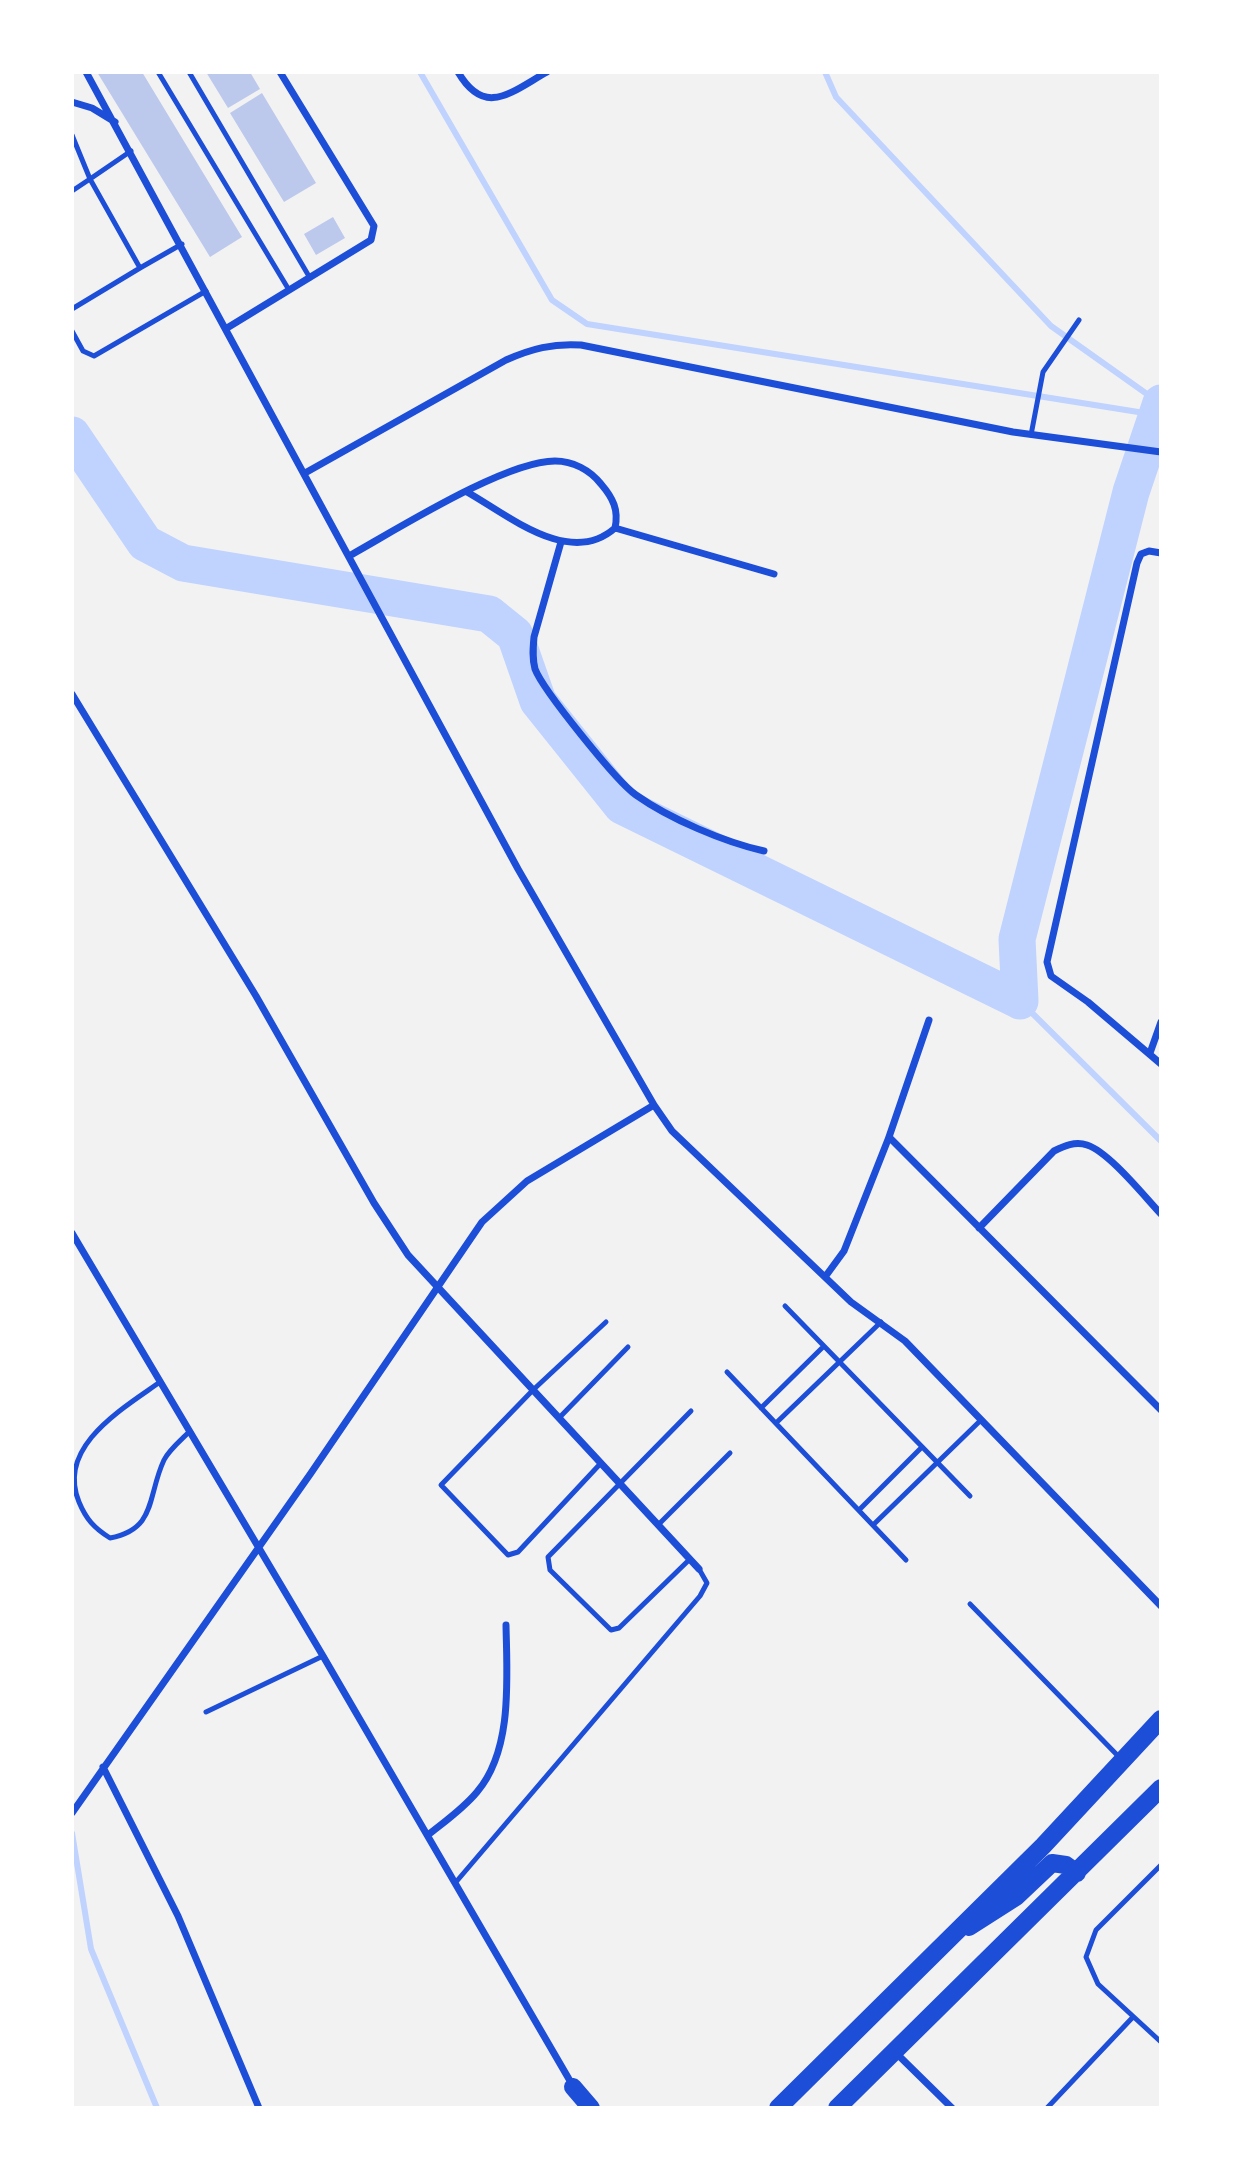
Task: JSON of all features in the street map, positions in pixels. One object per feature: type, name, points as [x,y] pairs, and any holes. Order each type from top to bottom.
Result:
[{"type":"main road","points":[[778,2108],[1043,1846],[1161,1719]]},
{"type":"main road","points":[[836,2108],[1161,1788]]},
{"type":"main road","points":[[940,1946],[1006,1904],[1052,1863],[1066,1865],[1077,1873]]},
{"type":"main road","points":[[573,2087],[591,2108]]},
{"type":"street","points":[[86,72],[131,150],[517,869],[653,1105],[672,1131],[851,1302],[905,1341],[1161,1606]]},
{"type":"street","points":[[226,328],[372,240],[375,233],[374,226],[280,72]]},
{"type":"street","points":[[458,72],[469,90],[479,97],[493,99],[547,72]]},
{"type":"street","points":[[72,102],[92,108],[115,122]]},
{"type":"street","points":[[305,473],[506,360],[530,350],[559,344],[581,345],[1031,435],[1160,452]]},
{"type":"street","points":[[349,555],[467,492],[537,462],[570,463],[583,468],[608,492],[615,504],[615,528]]},
{"type":"street","points":[[467,492],[540,534],[561,542],[596,541],[615,528]]},
{"type":"street","points":[[615,528],[774,574]]},
{"type":"street","points":[[561,542],[534,637],[534,661],[542,682],[611,771],[635,794],[740,846],[764,851]]},
{"type":"street","points":[[1161,553],[1149,551],[1140,554],[1137,563],[1048,970],[1058,982],[1161,1064]]},
{"type":"street","points":[[72,694],[256,996],[374,1203],[408,1255],[699,1569]]},
{"type":"street","points":[[825,1277],[844,1251],[889,1137],[929,1020]]},
{"type":"street","points":[[1150,1053],[1161,1022]]},
{"type":"street","points":[[72,1813],[311,1473],[482,1222],[513,1192],[653,1105]]},
{"type":"street","points":[[889,1137],[1161,1410]]},
{"type":"street","points":[[979,1228],[1054,1151],[1069,1144],[1086,1144],[1101,1153],[1161,1214]]},
{"type":"street","points":[[72,1233],[456,1882],[586,2108]]},
{"type":"street","points":[[428,1835],[477,1792],[496,1756],[507,1679],[506,1625]]},
{"type":"street","points":[[103,1767],[178,1916],[259,2108]]},
{"type":"street","points":[[894,2052],[952,2108]]},
{"type":"lane","points":[[158,72],[289,290]]},
{"type":"lane","points":[[189,72],[310,278]]},
{"type":"lane","points":[[72,135],[90,179],[141,268]]},
{"type":"lane","points":[[72,191],[131,150]]},
{"type":"lane","points":[[72,309],[181,244]]},
{"type":"lane","points":[[72,331],[83,351],[94,356],[206,290]]},
{"type":"lane","points":[[1031,435],[1043,372],[1079,320]]},
{"type":"lane","points":[[785,1306],[970,1496]]},
{"type":"lane","points":[[601,1463],[518,1552],[508,1555],[440,1485],[533,1390],[606,1322]]},
{"type":"lane","points":[[776,1423],[881,1322]]},
{"type":"lane","points":[[761,1408],[824,1346]]},
{"type":"lane","points":[[559,1418],[628,1347]]},
{"type":"lane","points":[[727,1372],[906,1560]]},
{"type":"lane","points":[[160,1382],[116,1413],[77,1457],[72,1474],[74,1490],[93,1528],[110,1538],[130,1534],[150,1511],[165,1457],[189,1432]]},
{"type":"lane","points":[[690,1559],[619,1628],[611,1630],[550,1570],[548,1557],[691,1411]]},
{"type":"lane","points":[[873,1525],[981,1420]]},
{"type":"lane","points":[[859,1510],[922,1447]]},
{"type":"lane","points":[[658,1525],[730,1453]]},
{"type":"lane","points":[[456,1882],[700,1596],[707,1583],[699,1569]]},
{"type":"lane","points":[[970,1604],[1123,1761]]},
{"type":"lane","points":[[206,1712],[323,1656]]},
{"type":"lane","points":[[1161,1865],[1096,1930],[1086,1957],[1098,1984],[1161,2042]]},
{"type":"lane","points":[[1047,2108],[1133,2017]]},
{"type":"building","points":[[97,72],[142,72],[242,237],[210,257]]},
{"type":"building","points":[[206,72],[250,72],[260,89],[228,108]]},
{"type":"building","points":[[262,93],[316,183],[284,202],[230,113]]},
{"type":"building","points":[[333,217],[345,238],[316,255],[304,234]]},
{"type":"waterway","points":[[420,72],[552,300],[587,324],[1157,415]]},
{"type":"waterway","points":[[825,72],[836,97],[1051,326],[1161,404]]},
{"type":"waterway","points":[[1020,1001],[1017,939],[1131,492],[1161,403]]},
{"type":"waterway","points":[[72,435],[145,543],[183,563],[489,614],[515,635],[538,701],[622,806],[1020,1001]]},
{"type":"waterway","points":[[1020,1001],[1161,1141]]},
{"type":"waterway","points":[[72,1833],[91,1949],[157,2108]]}]
